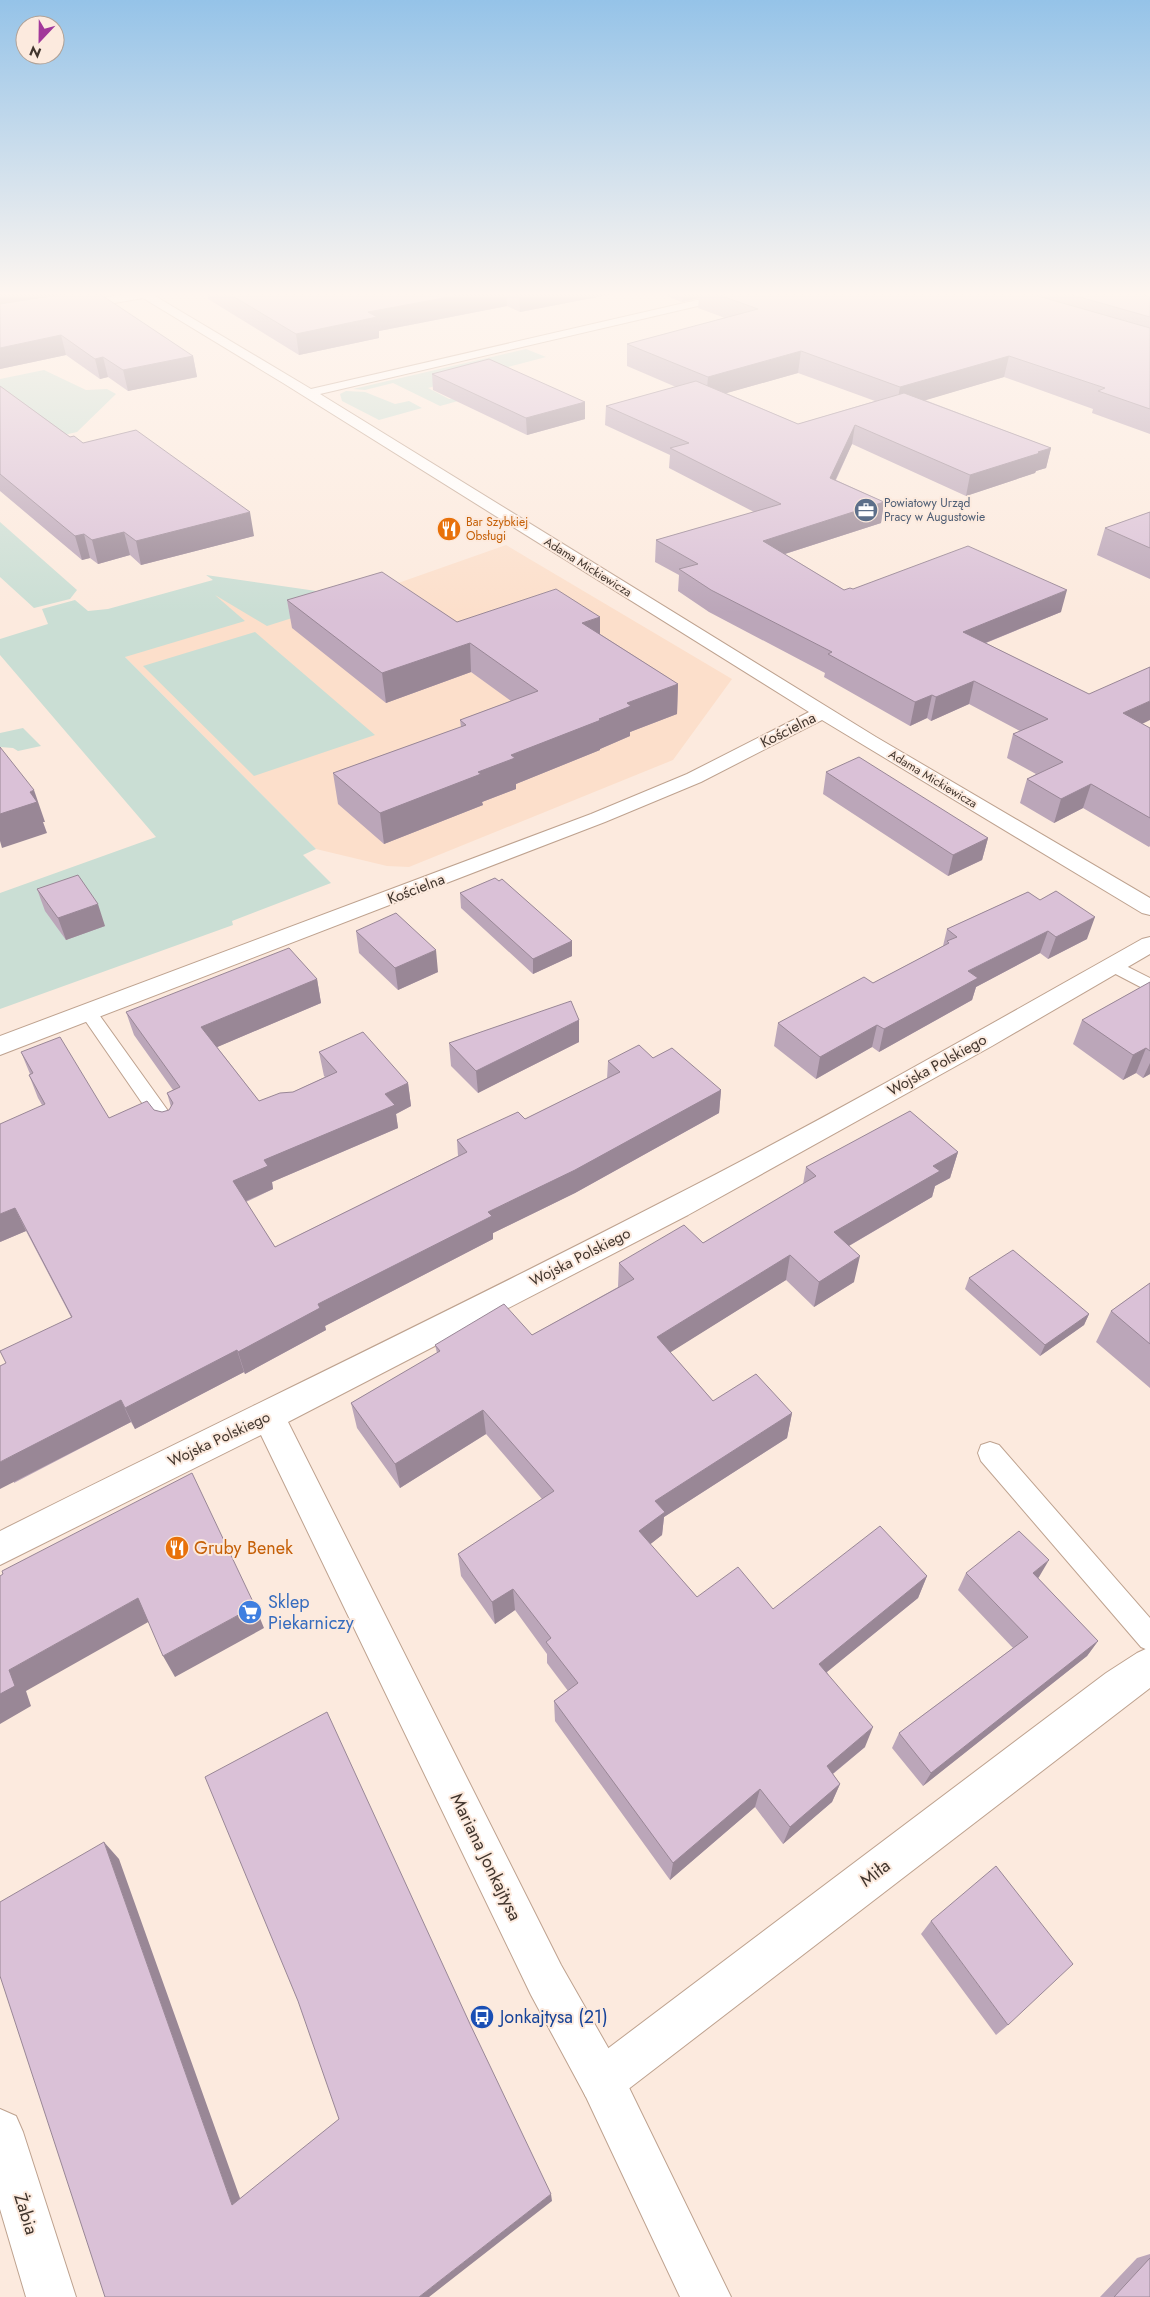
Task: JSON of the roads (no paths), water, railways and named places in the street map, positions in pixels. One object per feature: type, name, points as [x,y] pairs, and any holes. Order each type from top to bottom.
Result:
[{"type":"street","name":"Adama Mickiewicza","points":[[319,399],[824,712],[1150,908]]},
{"type":"street","name":"Kościelna","points":[[0,1046],[598,818],[694,778],[824,712]]},
{"type":"street","name":"Wojska Polskiego","points":[[0,1549],[173,1461],[268,1416],[678,1207],[983,1040],[1150,944]]},
{"type":"street","name":"Mariana Jonkajtysa","points":[[268,1416],[546,1980],[602,2081],[706,2297]]},
{"type":"street","name":"Miła","points":[[602,2081],[1119,1686],[1150,1666]]},
{"type":"street","name":"Żabia","points":[[2,2143],[52,2297]]},
{"type":"lane","points":[[1112,965],[1150,986]]},
{"type":"lane","points":[[89,1013],[169,1127]]},
{"type":"lane","points":[[990,1454],[1150,1638]]},
{"type":"place","name":"Powiatowy Urząd Pracy w Augustowie","points":[[866,510]]},
{"type":"place","name":"Bar Szybkiej Obsługi","points":[[449,529]]},
{"type":"place","name":"Gruby Benek","points":[[177,1548]]},
{"type":"place","name":"Sklep Piekarniczy","points":[[250,1612]]},
{"type":"place","name":"Jonkajtysa (21)","points":[[482,2017]]}]
